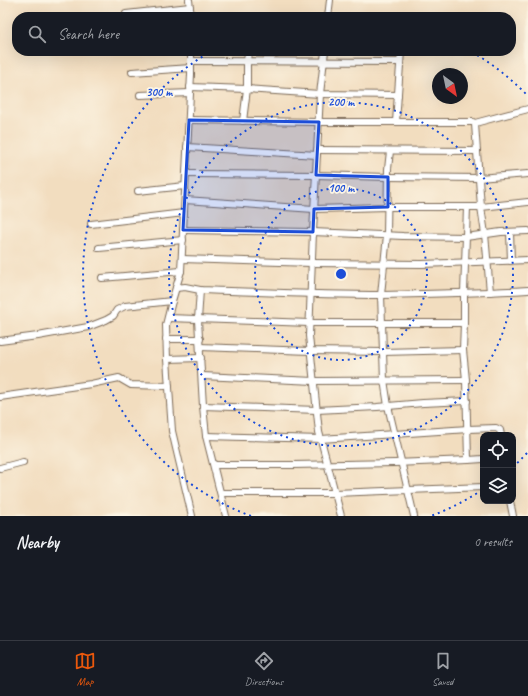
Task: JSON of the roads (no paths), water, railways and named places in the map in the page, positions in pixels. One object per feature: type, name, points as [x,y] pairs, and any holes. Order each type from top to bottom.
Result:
[{"type":"street","points":[[329,12],[330,0]]},
{"type":"street","points":[[137,12],[189,3]]},
{"type":"street","points":[[191,56],[181,271],[166,325],[166,339],[172,431],[192,516]]},
{"type":"street","points":[[243,120],[247,89],[248,56]]},
{"type":"street","points":[[325,56],[320,94],[309,336],[319,432],[341,516]]},
{"type":"street","points":[[396,122],[401,56]]},
{"type":"street","points":[[132,72],[191,65],[247,62],[400,62]]},
{"type":"street","points":[[140,95],[190,90],[247,89],[320,94],[398,95]]},
{"type":"street","points":[[189,120],[475,123],[528,109]]},
{"type":"street","points":[[475,123],[481,206],[490,292]]},
{"type":"street","points":[[187,147],[317,152],[477,151]]},
{"type":"street","points":[[390,151],[388,169],[387,235],[381,294],[384,380],[388,406],[414,516]]},
{"type":"street","points":[[186,174],[479,178],[528,174]]},
{"type":"street","points":[[138,191],[185,186]]},
{"type":"street","points":[[185,200],[314,209],[467,207],[528,202]]},
{"type":"street","points":[[467,207],[463,350],[467,401],[468,460]]},
{"type":"street","points":[[91,224],[184,213]]},
{"type":"street","points":[[183,230],[466,236],[528,231]]},
{"type":"street","points":[[510,232],[511,261]]},
{"type":"street","points":[[99,248],[183,240]]},
{"type":"street","points":[[182,259],[384,264],[465,263],[528,260]]},
{"type":"street","points":[[102,278],[181,271]]},
{"type":"street","points":[[176,288],[185,287],[200,290],[310,294],[464,294],[528,290]]},
{"type":"street","points":[[200,290],[198,320],[206,436],[226,516]]},
{"type":"street","points":[[0,341],[88,327],[106,320],[113,316],[117,310],[125,306],[172,301]]},
{"type":"street","points":[[168,318],[309,323],[464,323]]},
{"type":"street","points":[[166,339],[200,339]]},
{"type":"street","points":[[200,347],[383,352],[463,350]]},
{"type":"street","points":[[167,359],[201,358]]},
{"type":"street","points":[[202,376],[314,382],[466,380]]},
{"type":"street","points":[[0,397],[91,384],[119,378],[131,385],[169,386]]},
{"type":"street","points":[[204,406],[317,410],[388,406],[423,402],[467,401]]},
{"type":"street","points":[[206,436],[321,439],[468,429],[496,428],[500,430],[500,432]]},
{"type":"street","points":[[214,465],[293,466],[480,459]]},
{"type":"street","points":[[0,468],[23,462]]},
{"type":"street","points":[[221,493],[335,493],[480,487]]},
{"type":"street","points":[[511,504],[513,516]]}]
